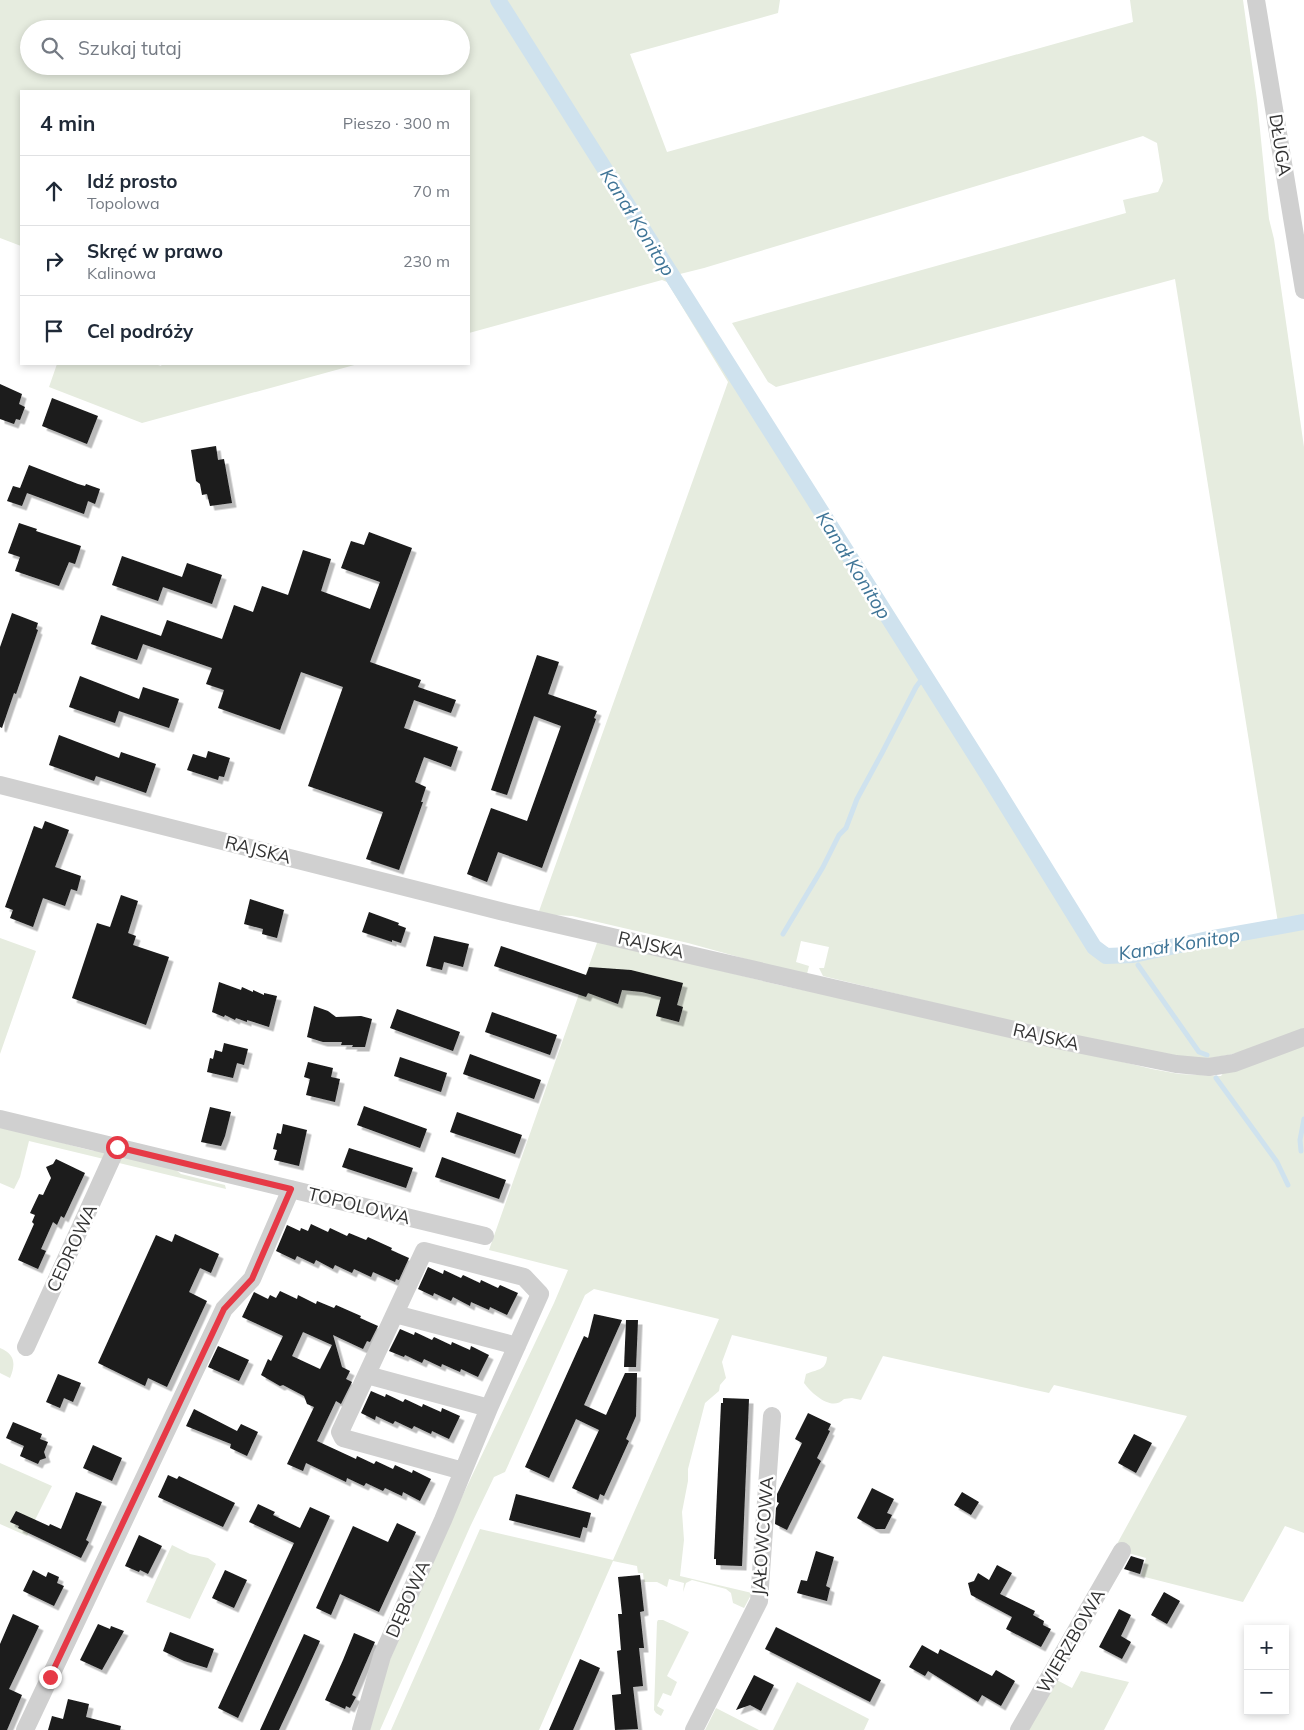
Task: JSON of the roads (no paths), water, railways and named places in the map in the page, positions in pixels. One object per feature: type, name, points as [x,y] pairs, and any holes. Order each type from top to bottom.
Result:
[{"type":"street","name":"DŁUGA","points":[[1256,0],[1304,290]]},
{"type":"street","name":"RAJSKA","points":[[0,784],[504,912],[1062,1040],[1176,1064],[1209,1066],[1234,1063],[1304,1037]]},
{"type":"street","name":"TOPOLOWA","points":[[0,1119],[485,1236]]},
{"type":"street","name":"CEDROWA","points":[[26,1347],[117,1147]]},
{"type":"street","points":[[25,1730],[224,1309],[252,1279],[291,1189]]},
{"type":"street","name":"DĘBOWA","points":[[361,1730],[382,1656],[443,1520],[489,1408],[540,1294],[524,1277],[424,1251],[340,1432],[343,1438],[463,1471]]},
{"type":"street","points":[[395,1314],[517,1346]]},
{"type":"street","points":[[366,1375],[489,1408]]},
{"type":"street","name":"JAŁOWCOWA","points":[[694,1730],[759,1601],[772,1416]]},
{"type":"street","name":"WIERZBOWA","points":[[1020,1730],[1122,1552]]},
{"type":"waterway","name":"Kanał Konitop","points":[[498,0],[989,777],[1094,947],[1106,956],[1133,955],[1304,922]]},
{"type":"waterway","points":[[783,934],[823,867],[839,835],[846,828],[857,799],[916,687],[925,675]]},
{"type":"waterway","points":[[1138,965],[1199,1052],[1207,1055]]},
{"type":"waterway","points":[[1216,1078],[1277,1162],[1288,1185]]},
{"type":"waterway","points":[[1301,1151],[1300,1140],[1304,1119]]}]
